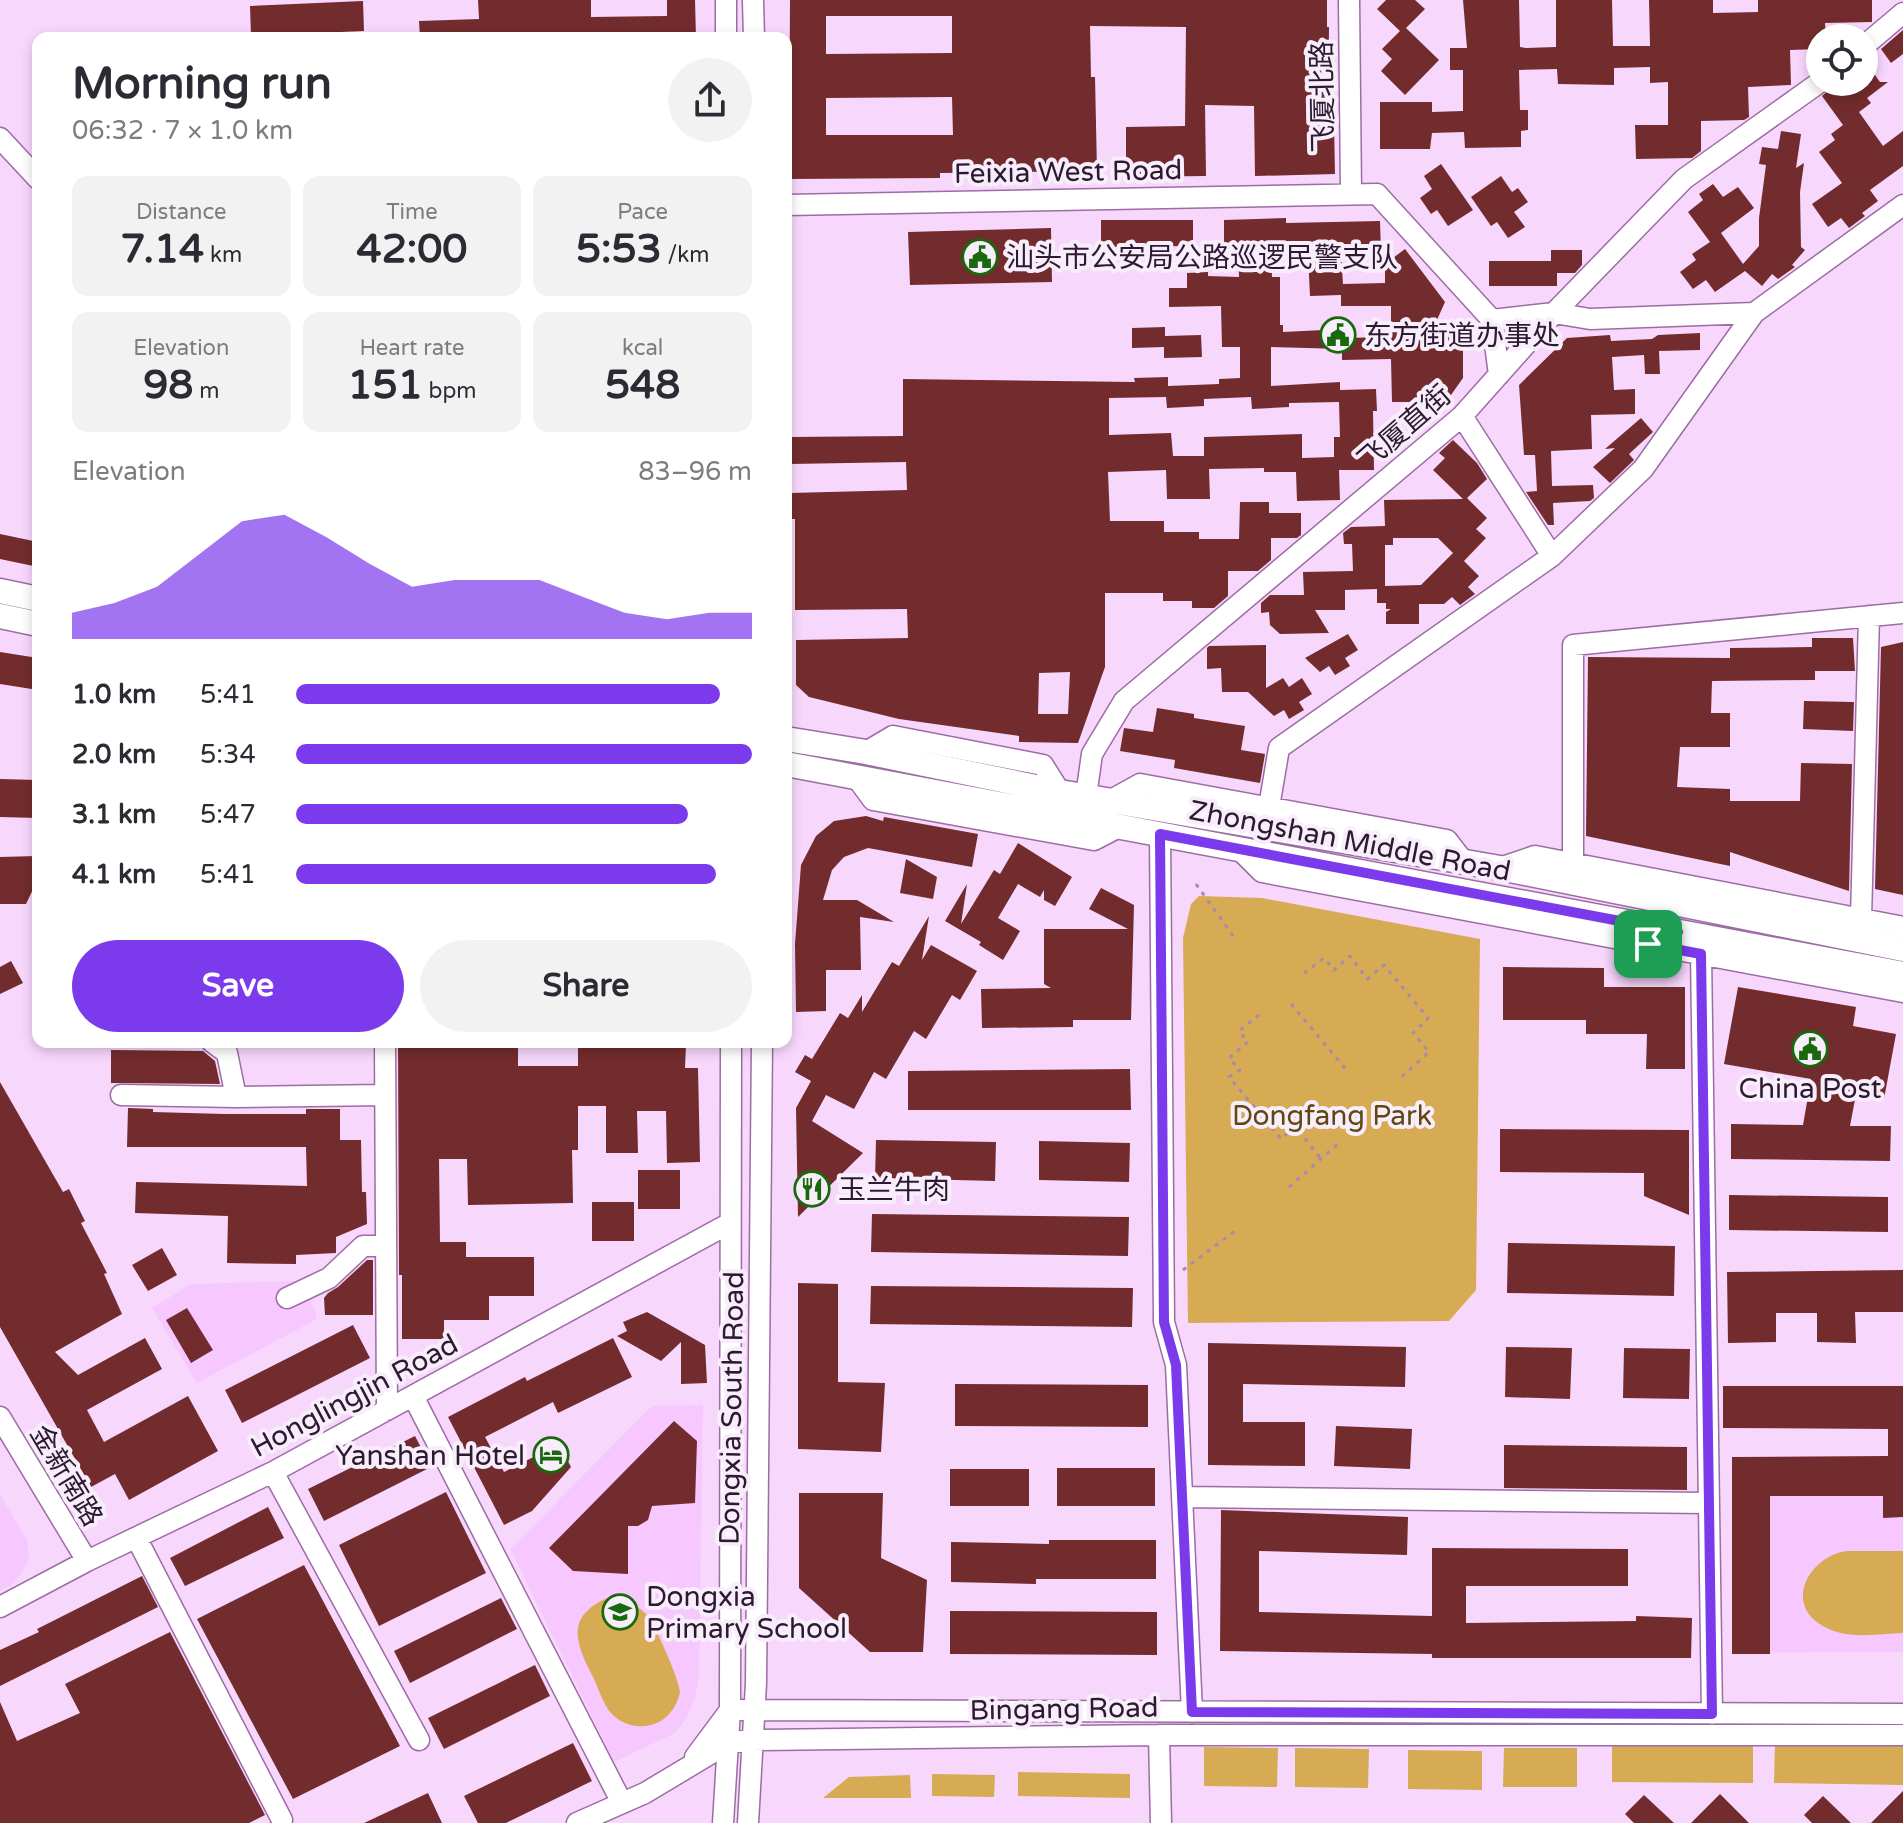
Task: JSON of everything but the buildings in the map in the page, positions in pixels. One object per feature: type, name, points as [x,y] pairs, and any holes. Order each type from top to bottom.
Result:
[{"type":"main road","points":[[0,591],[32,598]]},
{"type":"main road","points":[[0,616],[32,623]]},
{"type":"main road","name":"Zhongshan Middle Road","points":[[792,740],[1060,792],[1500,868],[1903,949]]},
{"type":"main road","name":"Zhongshan Middle Road","points":[[792,765],[1903,974]]},
{"type":"street","points":[[726,0],[726,32]]},
{"type":"street","points":[[753,0],[754,32]]},
{"type":"street","name":"飞厦北路","points":[[1349,0],[1351,193]]},
{"type":"street","points":[[1878,34],[1903,13]]},
{"type":"street","name":"飞厦直街","points":[[1086,796],[1092,754],[1124,701],[1462,416],[1554,313],[1684,179],[1806,92]]},
{"type":"street","points":[[0,138],[32,173]]},
{"type":"street","name":"Feixia West Road","points":[[792,205],[1377,194],[1492,320]]},
{"type":"street","points":[[1269,807],[1279,748],[1552,556],[1643,469],[1754,313],[1903,205]]},
{"type":"street","points":[[1499,375],[1492,320],[1554,313],[1590,319],[1754,313]]},
{"type":"street","points":[[1462,416],[1552,556]]},
{"type":"street","points":[[1573,863],[1573,645],[1903,613]]},
{"type":"street","points":[[1843,937],[1861,919],[1869,616]]},
{"type":"street","points":[[1111,800],[1140,784],[1447,840],[1464,862]]},
{"type":"street","points":[[1160,834],[1164,1322],[1176,1365],[1192,1712]]},
{"type":"street","points":[[1239,849],[1262,872],[1903,992]]},
{"type":"street","points":[[1500,868],[1535,856],[1903,927]]},
{"type":"street","points":[[1715,910],[1737,896]]},
{"type":"street","points":[[1484,913],[1519,902]]},
{"type":"street","points":[[1648,944],[1678,932]]},
{"type":"street","points":[[1701,954],[1712,1714]]},
{"type":"street","points":[[220,1048],[227,1053],[236,1097]]},
{"type":"street","points":[[385,1048],[387,1410]]},
{"type":"street","name":"Dongxia South Road","points":[[723,1823],[730,1742],[731,1048]]},
{"type":"street","name":"Dongxia South Road","points":[[748,1823],[754,1709],[762,1048]]},
{"type":"street","points":[[121,1095],[385,1095]]},
{"type":"street","name":"Honglingjin Road","points":[[0,1607],[87,1561],[273,1472],[730,1223]]},
{"type":"street","points":[[287,1298],[329,1278],[363,1246],[386,1246]]},
{"type":"street","points":[[413,1396],[622,1803]]},
{"type":"street","name":"金新南路","points":[[0,1417],[87,1561]]},
{"type":"street","points":[[273,1472],[419,1740]]},
{"type":"street","points":[[1182,1497],[1707,1503]]},
{"type":"street","points":[[137,1539],[282,1820]]},
{"type":"street","points":[[688,1766],[730,1710]]},
{"type":"street","name":"Bingang Road","points":[[730,1710],[1903,1714]]},
{"type":"street","points":[[1159,1735],[1161,1823]]},
{"type":"street","name":"Bingang Road","points":[[730,1742],[1159,1735],[1903,1735]]},
{"type":"street","points":[[577,1823],[645,1793],[730,1742]]},
{"type":"path","points":[[1196,884],[1233,936]]},
{"type":"path","points":[[1304,973],[1324,958],[1334,970],[1350,956],[1367,979],[1384,965],[1428,1018],[1413,1033],[1429,1052],[1398,1080]]},
{"type":"path","points":[[1291,1004],[1349,1073]]},
{"type":"path","points":[[1259,1015],[1239,1031],[1248,1042],[1229,1058],[1240,1070],[1229,1077],[1281,1139],[1295,1126],[1321,1159]]},
{"type":"path","points":[[1289,1187],[1340,1142]]},
{"type":"path","points":[[1164,1284],[1239,1228]]},
{"type":"shaded area","points":[[305,1281],[317,1319],[197,1383],[152,1308],[191,1284]]},
{"type":"shaded area","name":"Dongxia Primary School","points":[[703,1405],[699,1675],[695,1698],[686,1719],[675,1733],[614,1762],[510,1549],[652,1406]]},
{"type":"shaded area","points":[[1903,1444],[1903,1652],[1732,1653],[1732,1457],[1888,1456]]},
{"type":"shaded area","points":[[0,1494],[28,1542],[29,1558],[22,1573],[10,1586],[0,1591]]},
{"type":"green space","name":"Dongfang Park","points":[[1199,896],[1262,898],[1480,939],[1476,1290],[1449,1321],[1188,1323],[1183,938],[1191,904]]},
{"type":"green space","points":[[1847,1551],[1903,1551],[1903,1633],[1842,1633],[1823,1626],[1811,1617],[1803,1594],[1812,1571],[1833,1555]]},
{"type":"green space","points":[[607,1598],[633,1605],[646,1614],[676,1676],[680,1692],[675,1705],[660,1722],[634,1726],[617,1719],[603,1701],[583,1655],[579,1644],[579,1624],[584,1614]]},
{"type":"green space","points":[[1612,1741],[1753,1743],[1753,1783],[1612,1782]]},
{"type":"green space","points":[[1775,1742],[1903,1744],[1903,1785],[1774,1783]]},
{"type":"green space","points":[[1204,1747],[1278,1748],[1277,1787],[1204,1786]]},
{"type":"green space","points":[[1295,1748],[1369,1749],[1368,1788],[1295,1787]]},
{"type":"green space","points":[[1504,1748],[1577,1748],[1577,1787],[1503,1787]]},
{"type":"green space","points":[[1408,1750],[1482,1751],[1482,1790],[1408,1789]]},
{"type":"green space","points":[[1018,1772],[1130,1774],[1130,1798],[1018,1796]]},
{"type":"green space","points":[[932,1774],[995,1775],[994,1797],[932,1796]]},
{"type":"green space","points":[[910,1775],[911,1798],[823,1798],[849,1777]]},
{"type":"place","name":"汕头市公安局公路巡逻民警支队","points":[[980,257]]},
{"type":"place","name":"东方街道办事处","points":[[1338,335]]},
{"type":"place","name":"China Post","points":[[1810,1049]]},
{"type":"place","name":"玉兰牛肉","points":[[812,1189]]},
{"type":"place","name":"Yanshan Hotel","points":[[551,1455]]},
{"type":"place","name":"Dongxia Primary School","points":[[620,1612]]},
{"type":"route","points":[[1160,834],[1678,932],[1648,944],[1701,954],[1712,1714],[1192,1712],[1176,1365],[1164,1322],[1160,834]]}]
